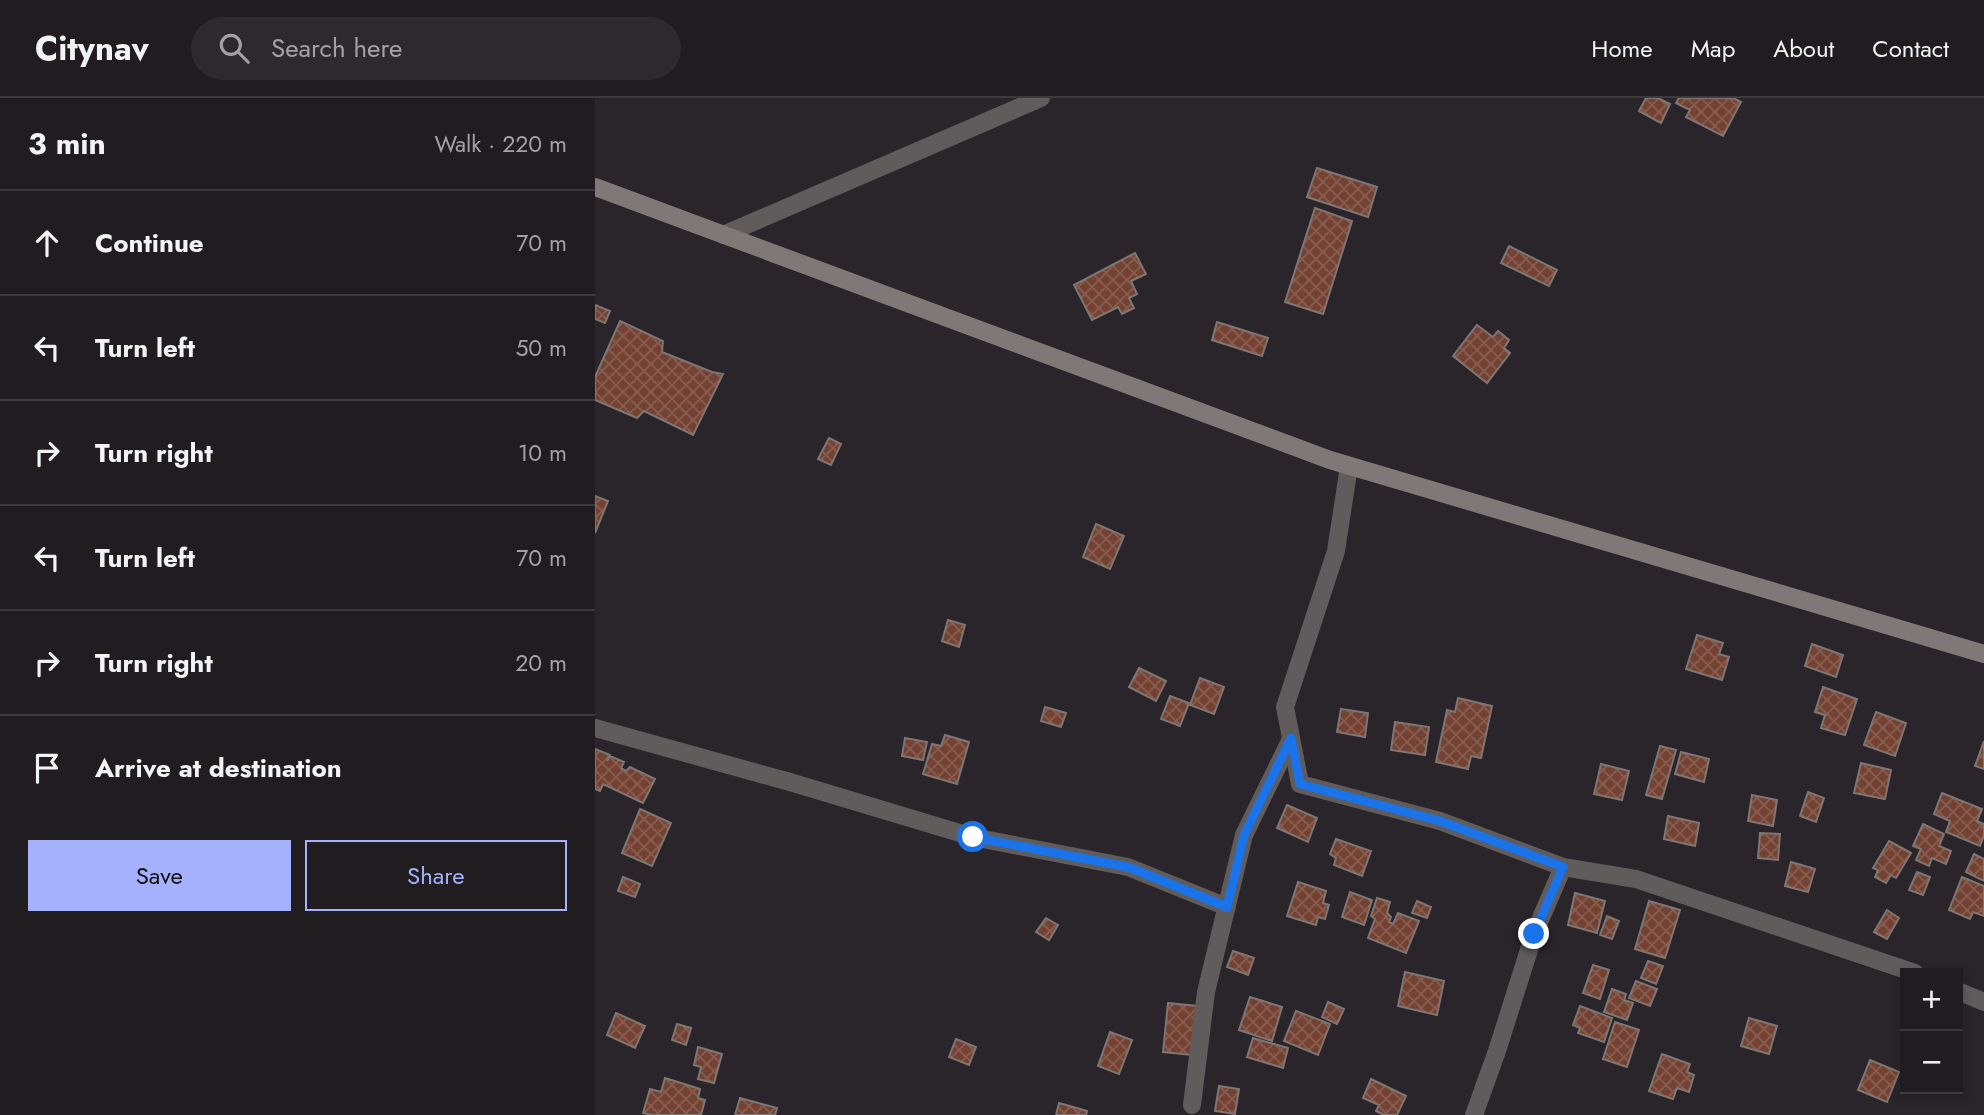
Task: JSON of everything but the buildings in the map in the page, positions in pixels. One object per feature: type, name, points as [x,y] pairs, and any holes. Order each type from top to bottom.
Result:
[{"type":"main road","points":[[595,187],[1349,466],[1984,654]]},
{"type":"street","points":[[723,234],[1041,98]]},
{"type":"street","points":[[1349,466],[1336,551],[1285,707],[1300,784],[1440,821],[1563,867],[1636,879],[1900,968]]},
{"type":"street","points":[[595,728],[790,782],[973,837],[1128,867],[1227,907]]},
{"type":"street","points":[[1192,1105],[1206,992],[1244,835],[1291,738]]},
{"type":"street","points":[[1474,1115],[1534,934],[1563,867]]},
{"type":"street","points":[[1963,993],[1984,1002]]},
{"type":"route","points":[[973,837],[1128,867],[1227,907],[1244,835],[1291,738],[1300,784],[1440,821],[1563,867],[1534,934]]}]
